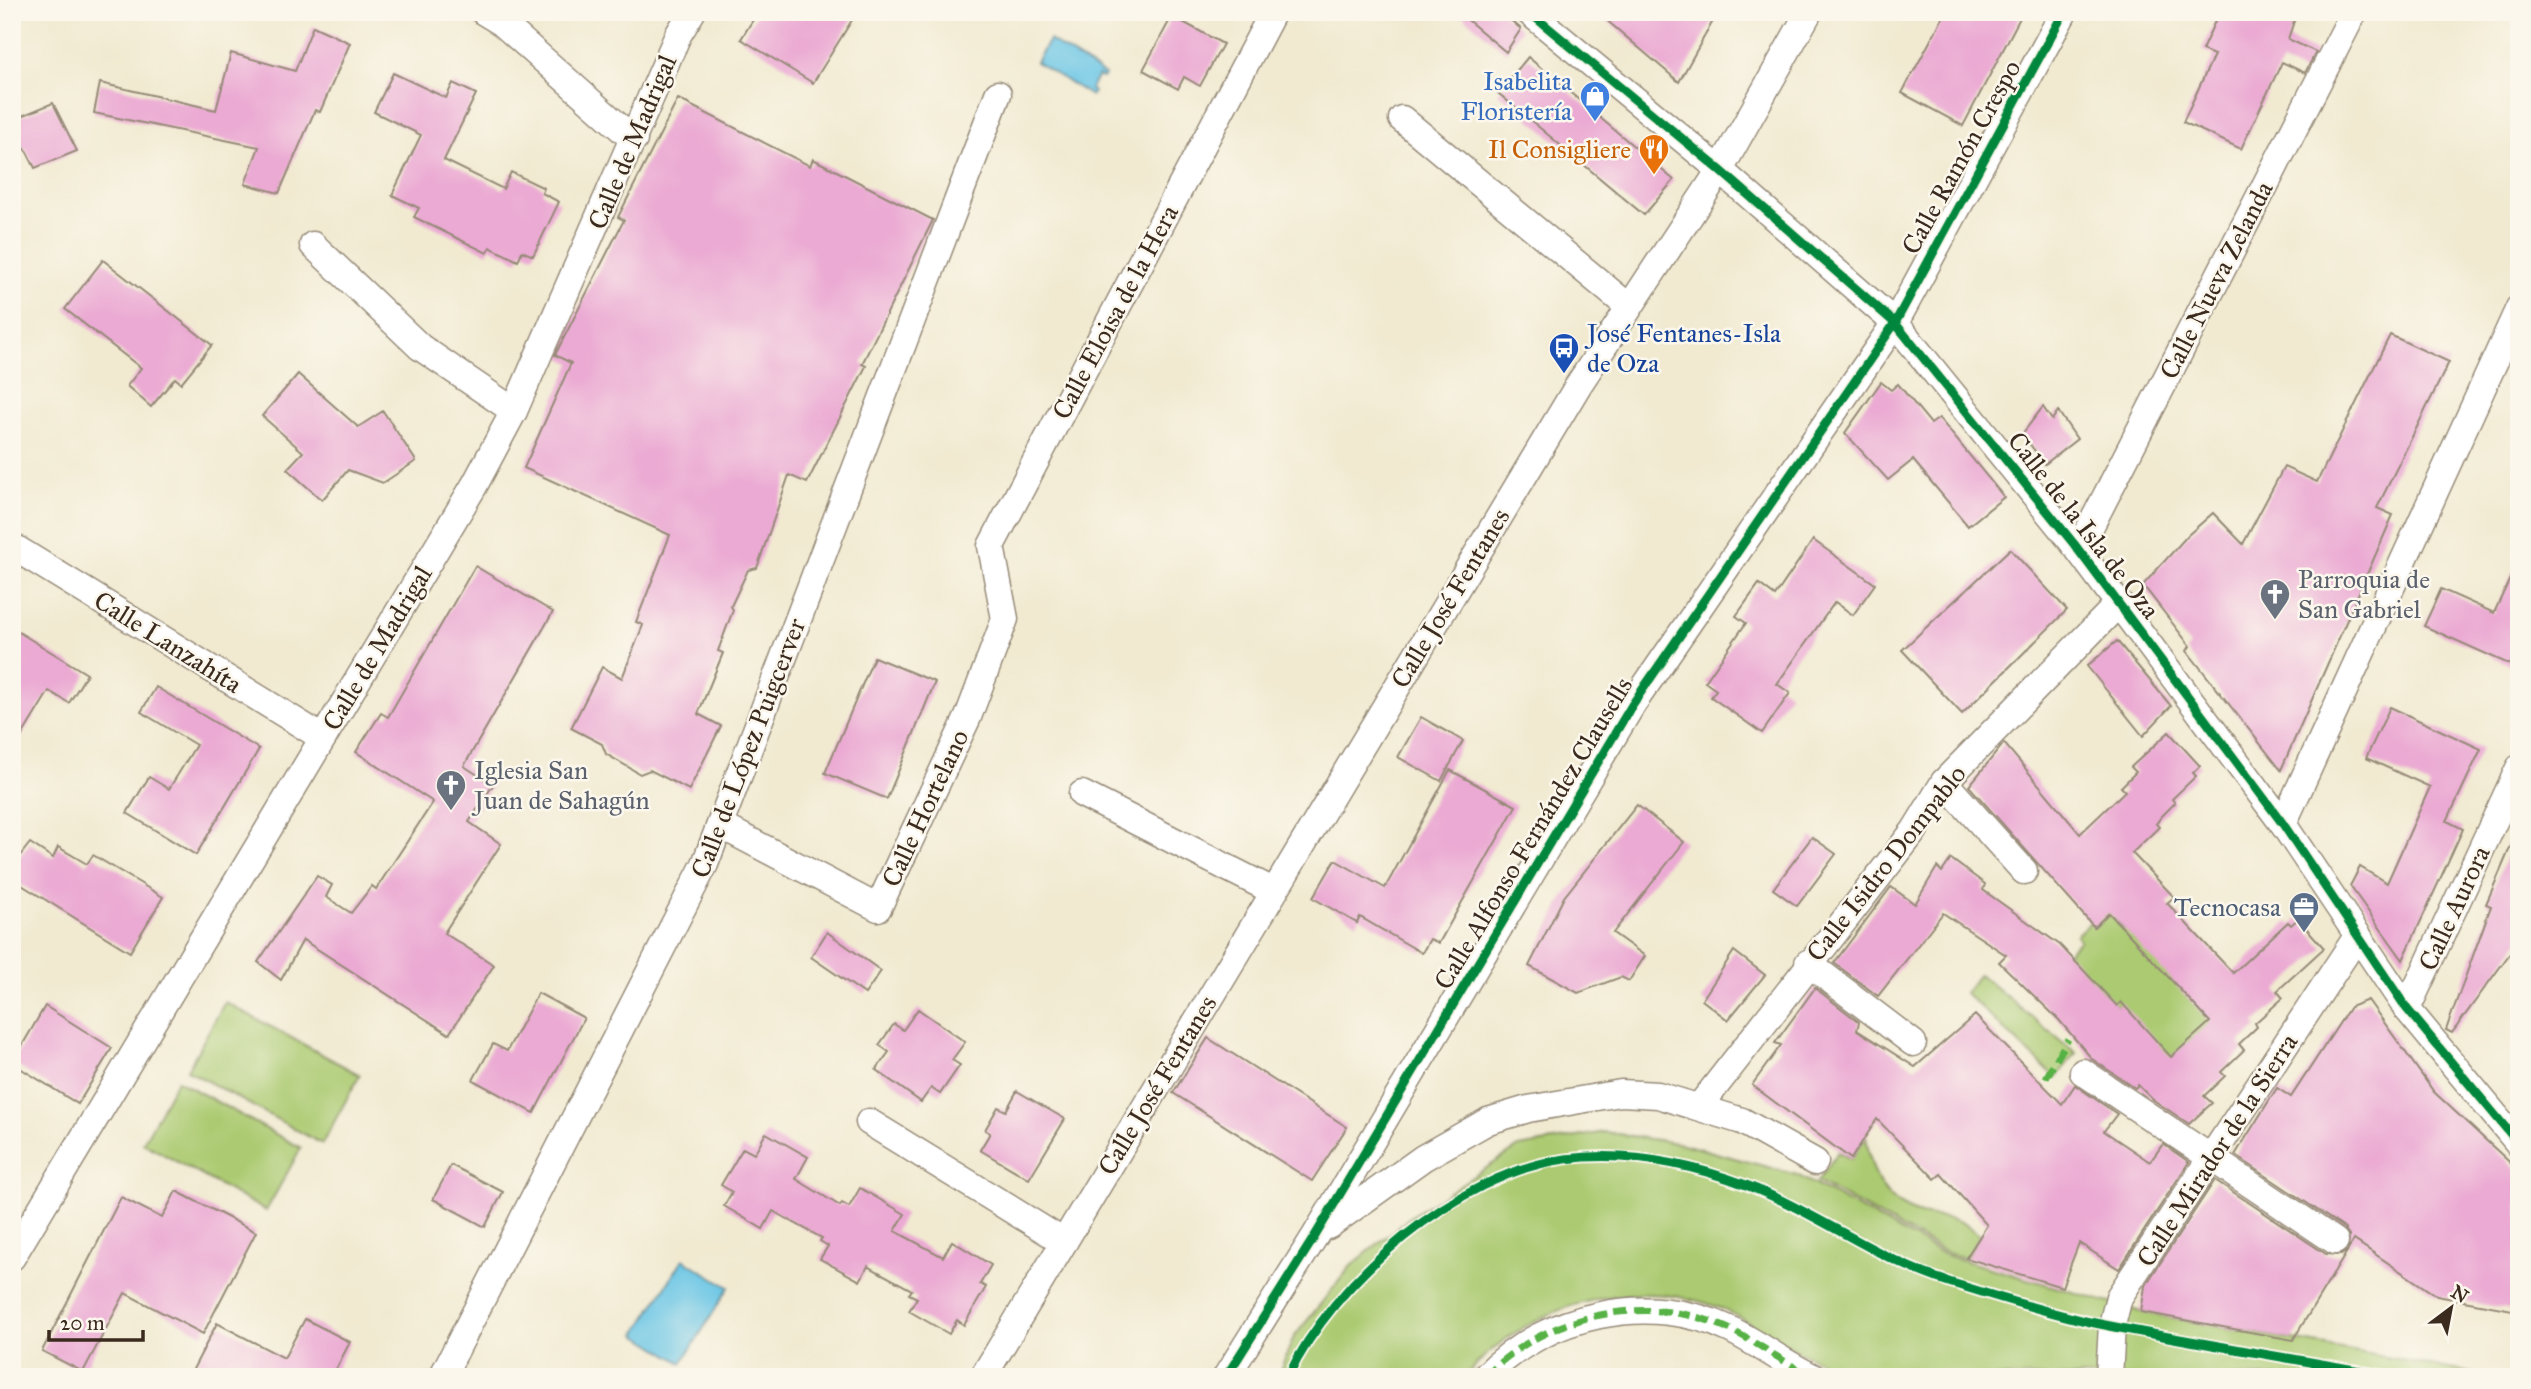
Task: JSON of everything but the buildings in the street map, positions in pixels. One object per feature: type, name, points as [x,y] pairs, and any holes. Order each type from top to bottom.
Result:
[{"type":"street","points":[[484,12],[502,23],[634,140]]},
{"type":"street","name":"Calle de Madrigal","points":[[12,1257],[474,486],[514,411],[678,35],[692,12]]},
{"type":"street","name":"Calle Eloisa de la Hera","points":[[1005,620],[991,546],[1273,12]]},
{"type":"street","name":"Calle de la Isla de Oza","points":[[1530,12],[1720,170],[1895,323],[2119,603],[2283,824],[2407,1009],[2519,1144]]},
{"type":"street","name":"Calle José Fentanes","points":[[984,1377],[1579,384],[1720,170],[1809,12]]},
{"type":"street","name":"Calle Ramón Crespo","points":[[1895,323],[2064,12]]},
{"type":"street","name":"Calle Nueva Zelanda","points":[[2074,544],[2087,533],[2354,12]]},
{"type":"street","name":"Calle de López Puigcerver","points":[[442,1377],[699,876],[998,94]]},
{"type":"street","points":[[1402,119],[1629,307]]},
{"type":"street","points":[[313,245],[420,347],[514,411]]},
{"type":"street","points":[[2283,824],[2519,308]]},
{"type":"street","name":"Calle Alfonso Fernández Clausells","points":[[1226,1377],[1315,1236],[1632,705],[1895,323]]},
{"type":"street","name":"Calle Lanzahíta","points":[[12,546],[323,738]]},
{"type":"street","name":"Calle Isidro Dompablo","points":[[1699,1107],[1808,963],[1914,831],[1944,782],[2119,603]]},
{"type":"street","name":"Calle Hortelano","points":[[720,825],[878,908],[968,717],[1005,620]]},
{"type":"street","name":"Calle Aurora","points":[[2407,1009],[2519,768]]},
{"type":"street","points":[[1944,782],[2024,871]]},
{"type":"street","points":[[1082,794],[1273,891]]},
{"type":"street","name":"Calle Mirador de la Sierra","points":[[2109,1377],[2112,1325],[2119,1297],[2358,935]]},
{"type":"street","points":[[1808,963],[1913,1043]]},
{"type":"street","points":[[2083,1072],[2335,1241]]},
{"type":"street","points":[[1315,1236],[1405,1171],[1488,1121],[1528,1109],[1621,1093],[1658,1095],[1742,1121],[1815,1162]]},
{"type":"street","points":[[869,1122],[1064,1242]]},
{"type":"street","points":[[1485,1377],[1527,1342],[1596,1315],[1630,1312],[1699,1318],[1729,1329],[1813,1377]]},
{"type":"green space","points":[[2109,891],[2117,922],[2123,929],[2128,925],[2217,1021],[2171,1064],[2117,1006],[2059,960],[2080,940],[2076,935],[2100,913]]},
{"type":"green space","points":[[1979,974],[2076,1053],[2056,1078],[1965,993]]},
{"type":"green space","points":[[225,1002],[360,1075],[322,1144],[187,1070]]},
{"type":"green space","points":[[177,1080],[301,1148],[266,1211],[143,1143]]},
{"type":"green space","points":[[1605,1132],[1683,1144],[1797,1175],[1945,1255],[2141,1312],[2493,1377],[1870,1377],[1831,1366],[1806,1355],[1715,1306],[1681,1297],[1647,1294],[1612,1296],[1547,1316],[1517,1332],[1489,1353],[1464,1377],[1277,1377],[1294,1337],[1351,1266],[1410,1217],[1519,1147]]},
{"type":"green space","points":[[1866,1136],[1875,1174],[1887,1194],[1896,1202],[1921,1214],[1958,1221],[1981,1236],[1966,1258],[1947,1253],[1817,1182],[1838,1152],[1851,1159]]},
{"type":"water","points":[[1049,40],[1105,75],[1103,78],[1098,76],[1090,89],[1094,92],[1091,96],[1036,62]]},
{"type":"water","points":[[683,1259],[729,1287],[682,1363],[636,1334]]},
{"type":"marked path","points":[[2046,1078],[2068,1039]]},
{"type":"marked path","points":[[1485,1377],[1509,1355],[1567,1324],[1600,1315],[1633,1311],[1666,1312],[1698,1318],[1729,1329],[1813,1377]]},
{"type":"cycle path","points":[[1529,12],[1720,170],[1895,323],[2074,544],[2283,824],[2407,1009],[2519,1144]]},
{"type":"cycle path","points":[[1226,1377],[1315,1236],[1632,705],[1895,323],[2064,12]]},
{"type":"cycle path","points":[[1288,1377],[1308,1341],[1335,1304],[1403,1237],[1442,1209],[1483,1185],[1524,1168],[1588,1157],[1634,1158],[1680,1165],[1746,1185],[1925,1274],[2041,1310],[2132,1330],[2392,1377]]},
{"type":"place","name":"Isabelita Floristería","points":[[1595,123]]},
{"type":"place","name":"Il Consigliere","points":[[1654,176]]},
{"type":"place","name":"José Fentanes-Isla de Oza","points":[[1564,375]]},
{"type":"place","name":"Parroquia de San Gabriel","points":[[2275,621]]},
{"type":"place","name":"Iglesia San Juan de Sahagún","points":[[451,812]]},
{"type":"place","name":"Tecnocasa","points":[[2304,934]]}]
